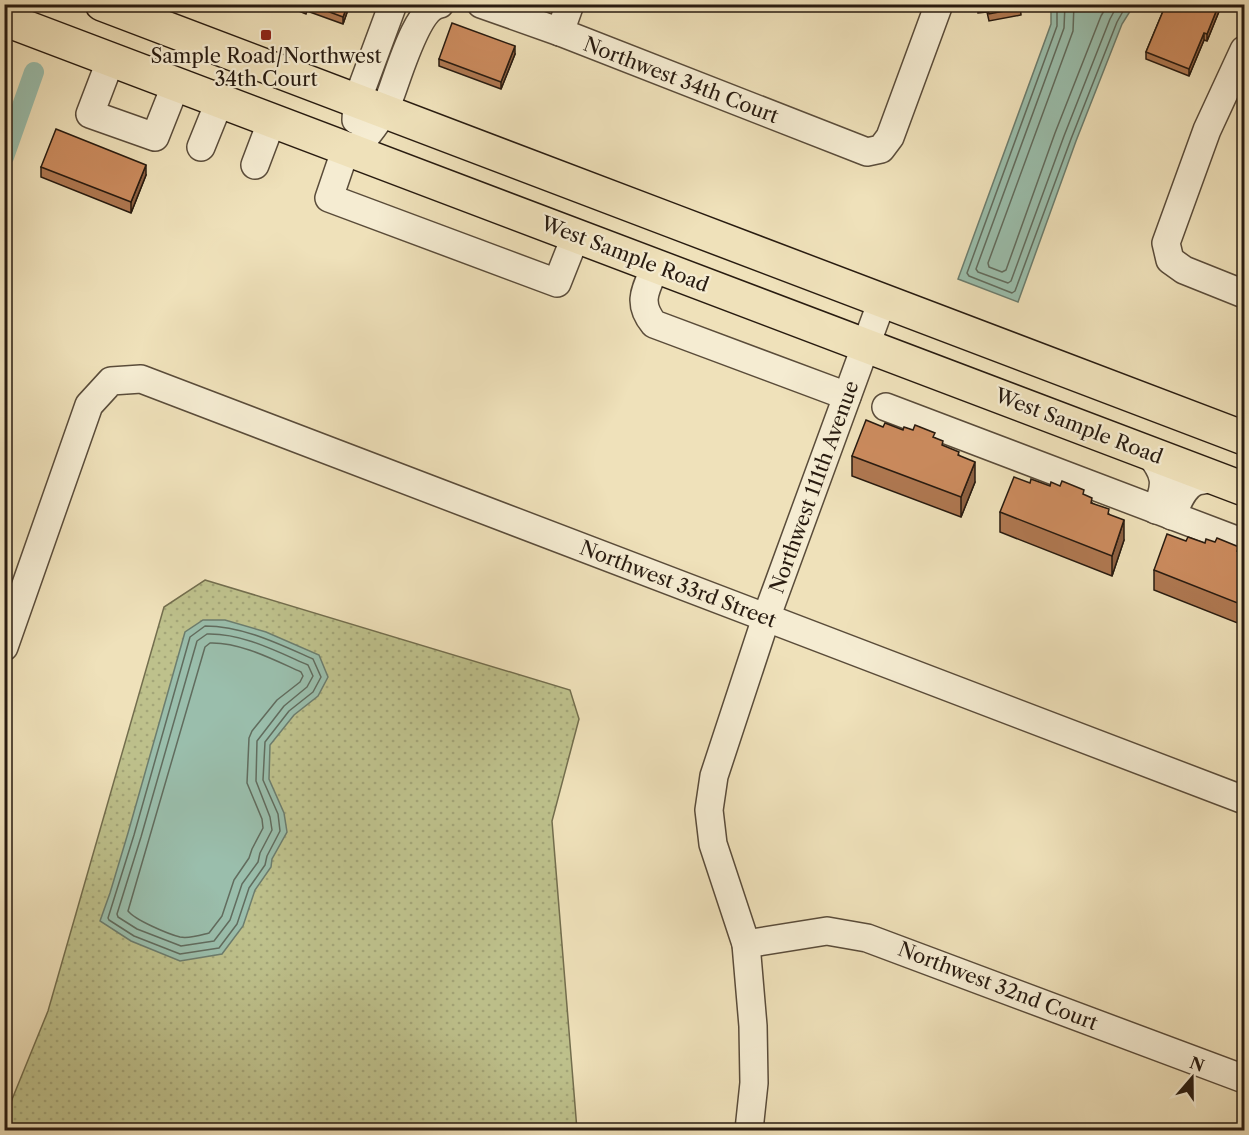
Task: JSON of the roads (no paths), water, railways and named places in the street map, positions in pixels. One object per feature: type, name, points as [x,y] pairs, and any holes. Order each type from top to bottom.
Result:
[{"type":"main road","points":[[102,4],[1245,438]]},
{"type":"main road","name":"West Sample Road","points":[[4,19],[1231,484]]},
{"type":"street","points":[[371,106],[393,4]]},
{"type":"street","points":[[440,4],[435,6],[416,27],[371,106],[329,198],[558,283],[576,235]]},
{"type":"street","name":"Northwest 34th Court","points":[[481,4],[560,32],[867,152],[881,149],[890,137],[939,4]]},
{"type":"street","points":[[560,32],[570,4]]},
{"type":"street","points":[[1245,50],[1207,130],[1166,243],[1170,260],[1184,270],[1245,294]]},
{"type":"street","points":[[111,59],[90,114],[154,137],[176,84]]},
{"type":"street","points":[[201,147],[220,100]]},
{"type":"street","points":[[255,165],[272,120]]},
{"type":"street","points":[[656,266],[643,302],[646,314],[654,324],[847,396]]},
{"type":"street","name":"Northwest 111th Avenue","points":[[749,1131],[754,1083],[753,1026],[746,944],[713,844],[709,810],[714,776],[766,618],[882,301]]},
{"type":"street","name":"Northwest 33rd Street","points":[[4,647],[89,405],[111,381],[141,379],[1245,800]]},
{"type":"street","points":[[886,407],[1245,543]]},
{"type":"street","points":[[1148,453],[1160,466],[1163,479],[1164,513]]},
{"type":"street","points":[[1164,513],[1195,482],[1231,484]]},
{"type":"street","name":"Northwest 32nd Court","points":[[746,944],[827,931],[867,938],[1245,1079]]},
{"type":"water","points":[[1051,5],[1134,5],[1122,24],[1076,141],[1018,302],[958,279],[1051,24]]},
{"type":"water","points":[[203,620],[225,620],[266,632],[319,655],[328,677],[318,696],[294,715],[270,745],[269,779],[284,813],[287,832],[272,859],[271,867],[255,890],[243,926],[222,954],[180,961],[131,941],[100,921],[128,833],[185,632]]},
{"type":"waterway","points":[[4,157],[34,72]]},
{"type":"place","name":"Sample Road/Northwest 34th Court","points":[[266,35]]}]
